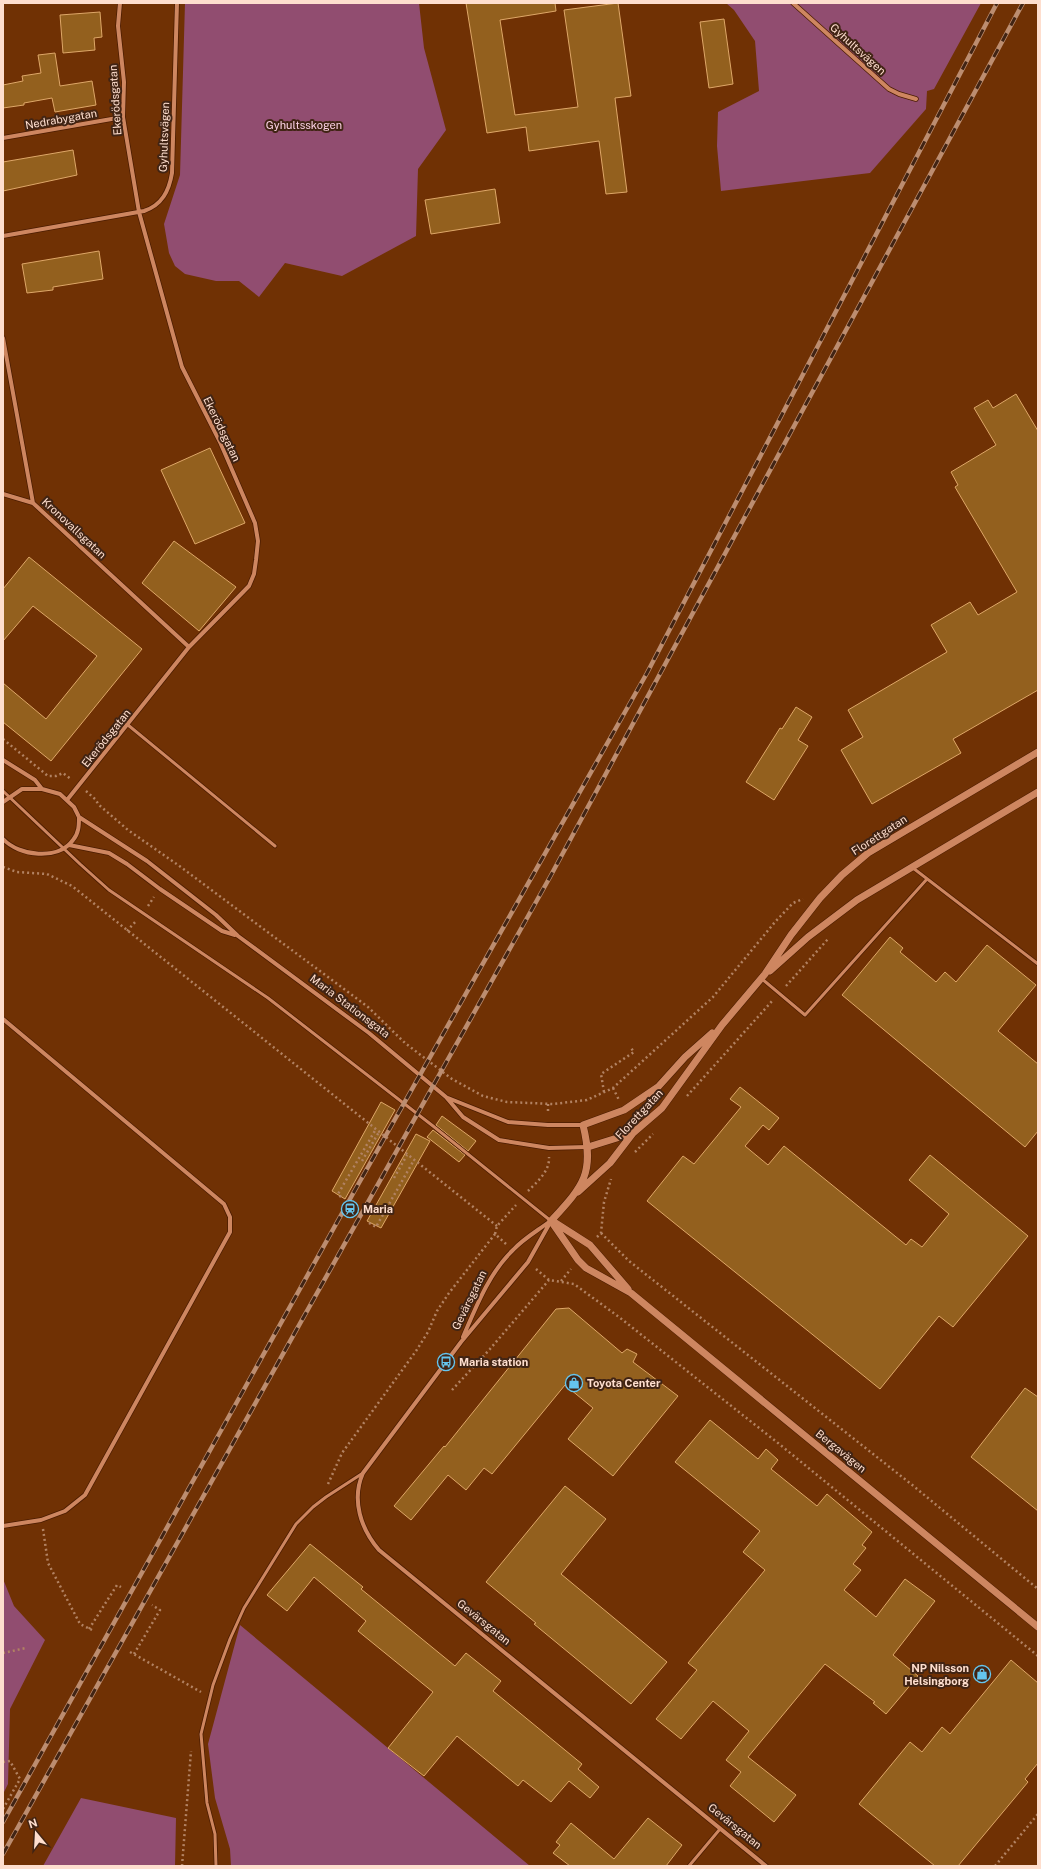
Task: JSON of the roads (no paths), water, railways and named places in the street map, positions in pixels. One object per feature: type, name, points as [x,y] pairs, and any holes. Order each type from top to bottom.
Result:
[{"type":"street","name":"Ekerödsgatan","points":[[67,800],[80,786],[189,647],[249,586],[254,574],[258,541],[255,523],[220,442],[182,367],[139,212],[123,117],[124,82],[118,26],[120,3]]},
{"type":"street","name":"Gyhultsvägen","points":[[3,236],[139,212],[157,205],[165,196],[172,173],[177,3]]},
{"type":"street","name":"Gyhultsvägen","points":[[793,3],[889,89],[899,94],[916,99]]},
{"type":"street","name":"Nedrabygatan","points":[[3,138],[123,117]]},
{"type":"street","name":"Kronovallsgatan","points":[[3,338],[33,503],[189,647]]},
{"type":"street","points":[[3,494],[33,503]]},
{"type":"street","name":"Florettgatan","points":[[764,977],[791,935],[820,898],[842,875],[868,853],[1038,752]]},
{"type":"street","name":"Maria Stationsgata","points":[[3,760],[34,780],[42,789]]},
{"type":"street","name":"Maria Stationsgata","points":[[3,802],[9,796],[22,789],[42,789],[60,794],[74,807],[79,817],[147,861],[216,915],[238,936],[369,1033],[446,1097],[463,1117],[499,1140],[549,1148],[588,1147],[633,1133]]},
{"type":"street","name":"Florettgatan","points":[[578,1192],[610,1164],[633,1133],[662,1108],[722,1025],[764,977],[833,917],[857,900],[1038,792]]},
{"type":"street","points":[[3,839],[19,850],[30,853],[50,853],[63,849],[69,845],[76,836],[79,828],[79,817]]},
{"type":"street","name":"Maria Stationsgata","points":[[69,845],[110,852],[160,889],[222,931],[238,936]]},
{"type":"street","points":[[3,1019],[224,1204],[230,1217],[230,1232],[85,1495],[65,1511],[41,1520],[3,1526]]},
{"type":"street","name":"Florettgatan","points":[[624,1110],[658,1087],[685,1057],[722,1025]]},
{"type":"street","name":"Maria Stationsgata","points":[[446,1097],[508,1122],[548,1125],[583,1125],[624,1110]]},
{"type":"street","name":"Gevärsgatan","points":[[461,1342],[478,1301],[496,1271],[513,1249],[551,1221],[578,1192],[586,1176],[588,1147],[583,1125]]},
{"type":"street","name":"Gevärsgatan","points":[[551,1221],[528,1262],[461,1342],[363,1474],[357,1492],[360,1513],[367,1534],[379,1550],[766,1866]]},
{"type":"street","name":"Bergavägen","points":[[551,1221],[590,1245],[631,1293],[1038,1627]]},
{"type":"street","name":"Bergavägen","points":[[551,1221],[578,1260],[586,1268],[631,1293]]},
{"type":"lane","points":[[128,725],[275,846]]},
{"type":"lane","points":[[3,790],[63,849],[109,890],[268,998],[523,1197],[551,1221]]},
{"type":"lane","points":[[912,867],[1038,964]]},
{"type":"lane","points":[[764,977],[779,993],[805,1015],[928,879]]},
{"type":"lane","points":[[216,1866],[215,1834],[207,1804],[200,1734],[206,1708],[230,1639],[244,1608],[296,1524],[313,1507],[326,1497],[363,1474]]},
{"type":"lane","points":[[689,1866],[720,1829]]},
{"type":"railway","points":[[3,1822],[355,1190],[647,673],[997,3]]},
{"type":"railway","points":[[3,1854],[550,877],[1023,3]]},
{"type":"place","name":"Maria","points":[[350,1209]]},
{"type":"place","name":"Maria station","points":[[446,1362]]},
{"type":"place","name":"Toyota Center","points":[[574,1383]]},
{"type":"place","name":"NP Nilsson Helsingborg","points":[[982,1674]]},
{"type":"park label","name":"Gyhultsskogen","points":[[304,125]]}]
